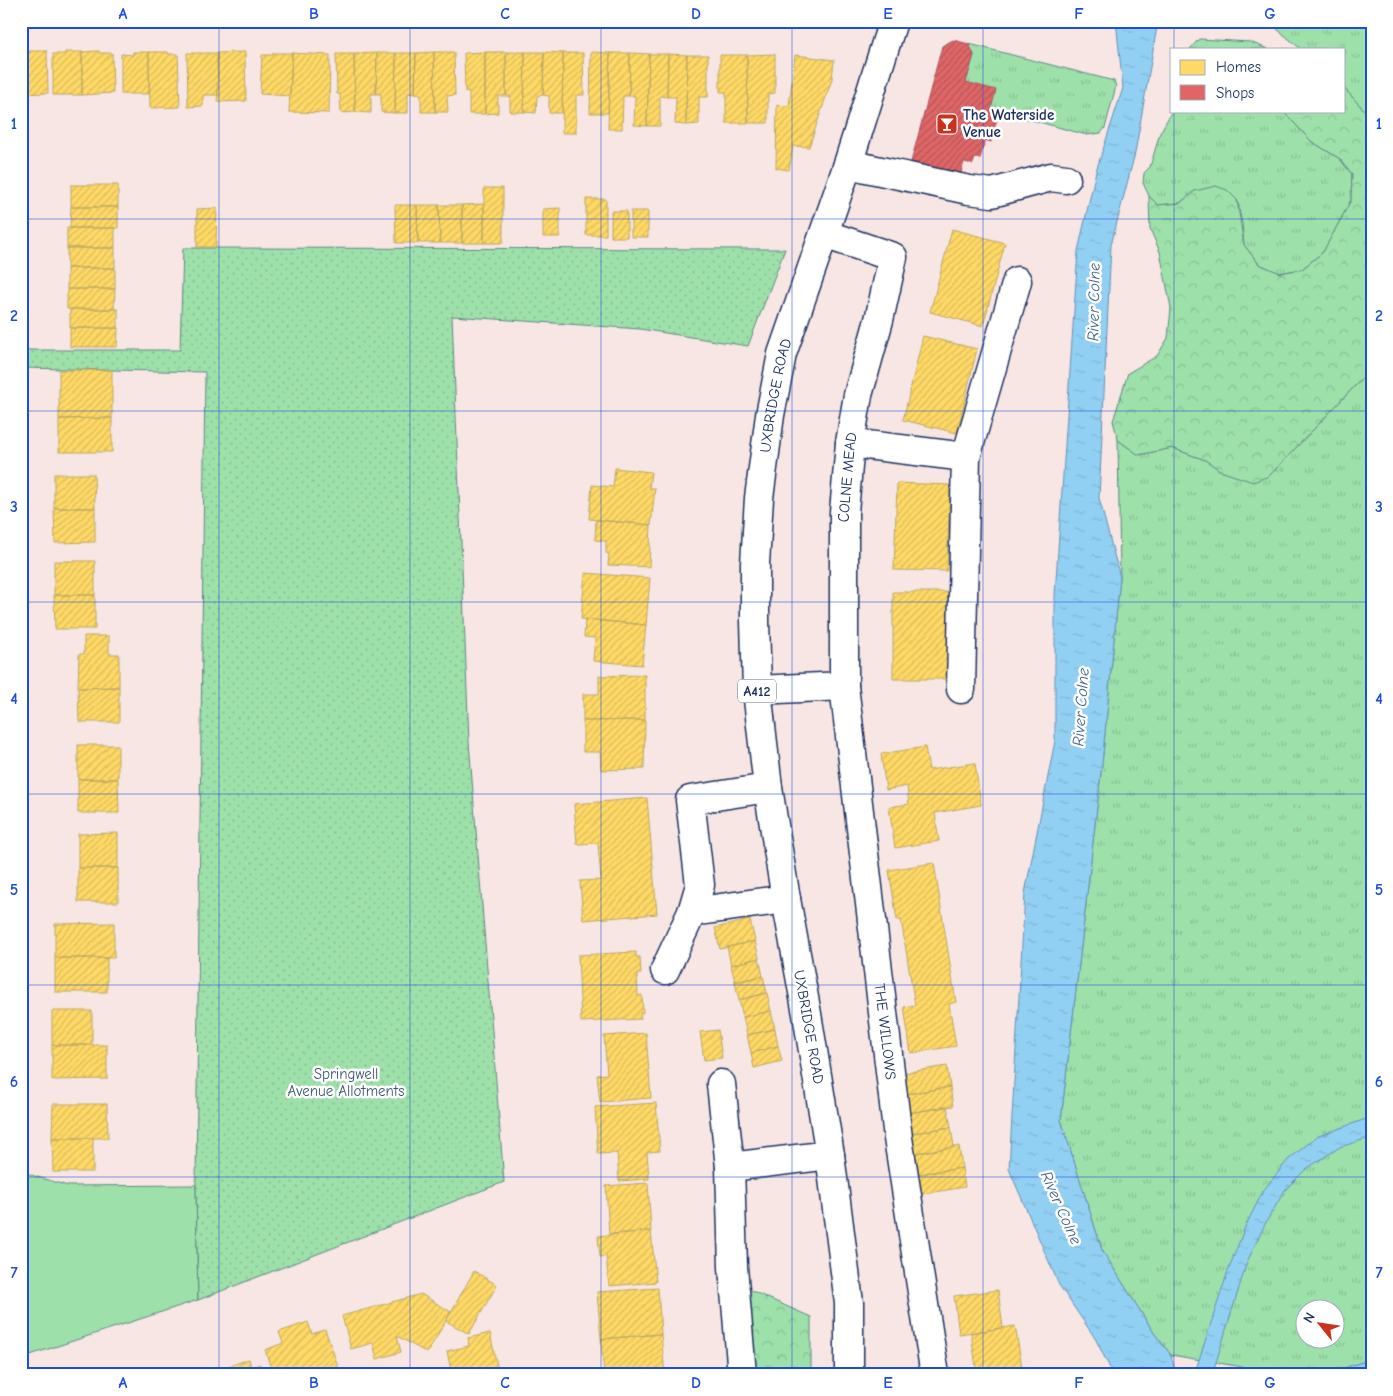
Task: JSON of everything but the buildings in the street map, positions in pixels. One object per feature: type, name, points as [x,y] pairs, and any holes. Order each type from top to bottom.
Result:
[{"type":"main road","name":"UXBRIDGE ROAD","points":[[849,1375],[849,1302],[830,1155],[768,788],[757,690],[755,564],[759,498],[770,415],[782,354],[848,164],[893,21]]},
{"type":"main road","points":[[848,164],[969,190],[992,193],[1051,177],[1066,179]]},
{"type":"main road","name":"COLNE MEAD","points":[[824,234],[893,257],[879,320],[858,395],[850,443],[844,512],[844,686]]},
{"type":"main road","points":[[961,689],[966,457],[1017,282]]},
{"type":"main road","points":[[850,443],[966,457]]},
{"type":"main road","points":[[757,690],[844,686]]},
{"type":"main road","name":"THE WILLOWS","points":[[844,686],[898,1138],[935,1375]]},
{"type":"main road","points":[[665,970],[692,912],[700,886],[690,800],[768,788]]},
{"type":"main road","points":[[692,912],[786,899]]},
{"type":"main road","points":[[721,1084],[730,1167],[734,1267],[742,1375]]},
{"type":"main road","points":[[730,1167],[830,1155]]},
{"type":"green space","points":[[1278,21],[1372,21],[1372,116],[1346,90],[1346,48],[1300,48],[1277,29]]},
{"type":"green space","points":[[1199,39],[1250,42],[1265,48],[1191,48]]},
{"type":"green space","points":[[969,44],[1114,81],[1116,86],[1105,128],[1101,133],[1087,135],[991,109],[966,82],[974,55]]},
{"type":"green space","points":[[1346,90],[1372,116],[1372,368],[1269,476],[1253,482],[1223,472],[1205,460],[1172,448],[1139,455],[1118,440],[1113,421],[1128,373],[1157,356],[1168,338],[1171,308],[1160,252],[1150,229],[1149,196],[1158,205],[1180,203],[1195,191],[1216,186],[1227,190],[1237,200],[1244,245],[1259,264],[1280,273],[1302,269],[1323,252],[1351,200],[1352,174],[1340,159],[1311,141],[1284,112],[1346,112]]},
{"type":"green space","points":[[1171,112],[1284,112],[1311,141],[1340,159],[1352,174],[1351,200],[1323,252],[1302,269],[1279,273],[1259,264],[1244,245],[1237,200],[1195,191],[1180,203],[1158,205],[1149,196],[1143,183],[1144,173],[1150,167],[1160,133]]},
{"type":"green space","name":"Springwell Avenue Allotments","points":[[183,248],[785,249],[748,346],[640,329],[452,316],[469,742],[504,1182],[198,1300],[196,1185],[205,372],[21,368],[21,350],[180,350]]},
{"type":"green space","points":[[1372,368],[1372,1359],[1322,1375],[1290,1375],[1171,1355],[1154,1333],[1102,1250],[1061,1120],[1102,764],[1120,577],[1118,440],[1139,455],[1172,448],[1206,460],[1223,472],[1269,476]]},
{"type":"green space","points":[[21,1172],[68,1186],[196,1185],[198,1300],[21,1358]]},
{"type":"green space","points":[[745,1288],[811,1317],[811,1375],[752,1375]]},
{"type":"water","name":"River Colne","points":[[1116,21],[1158,21],[1135,153],[1111,245],[1099,498],[1120,577],[1102,764],[1061,1120],[1102,1250],[1154,1333],[1171,1355],[1176,1375],[1112,1375],[1095,1338],[1059,1285],[1009,1169],[1025,893],[1055,741],[1055,595],[1078,251],[1096,171],[1123,88]]},
{"type":"water","points":[[1372,1118],[1372,1137],[1340,1147],[1306,1169],[1285,1190],[1265,1224],[1247,1262],[1212,1375],[1194,1375],[1228,1271],[1245,1227],[1263,1191],[1288,1160],[1316,1137]]},
{"type":"water","points":[[1372,1359],[1372,1375],[1322,1375]]},
{"type":"place","name":"The Waterside Venue","points":[[947,124]]}]
